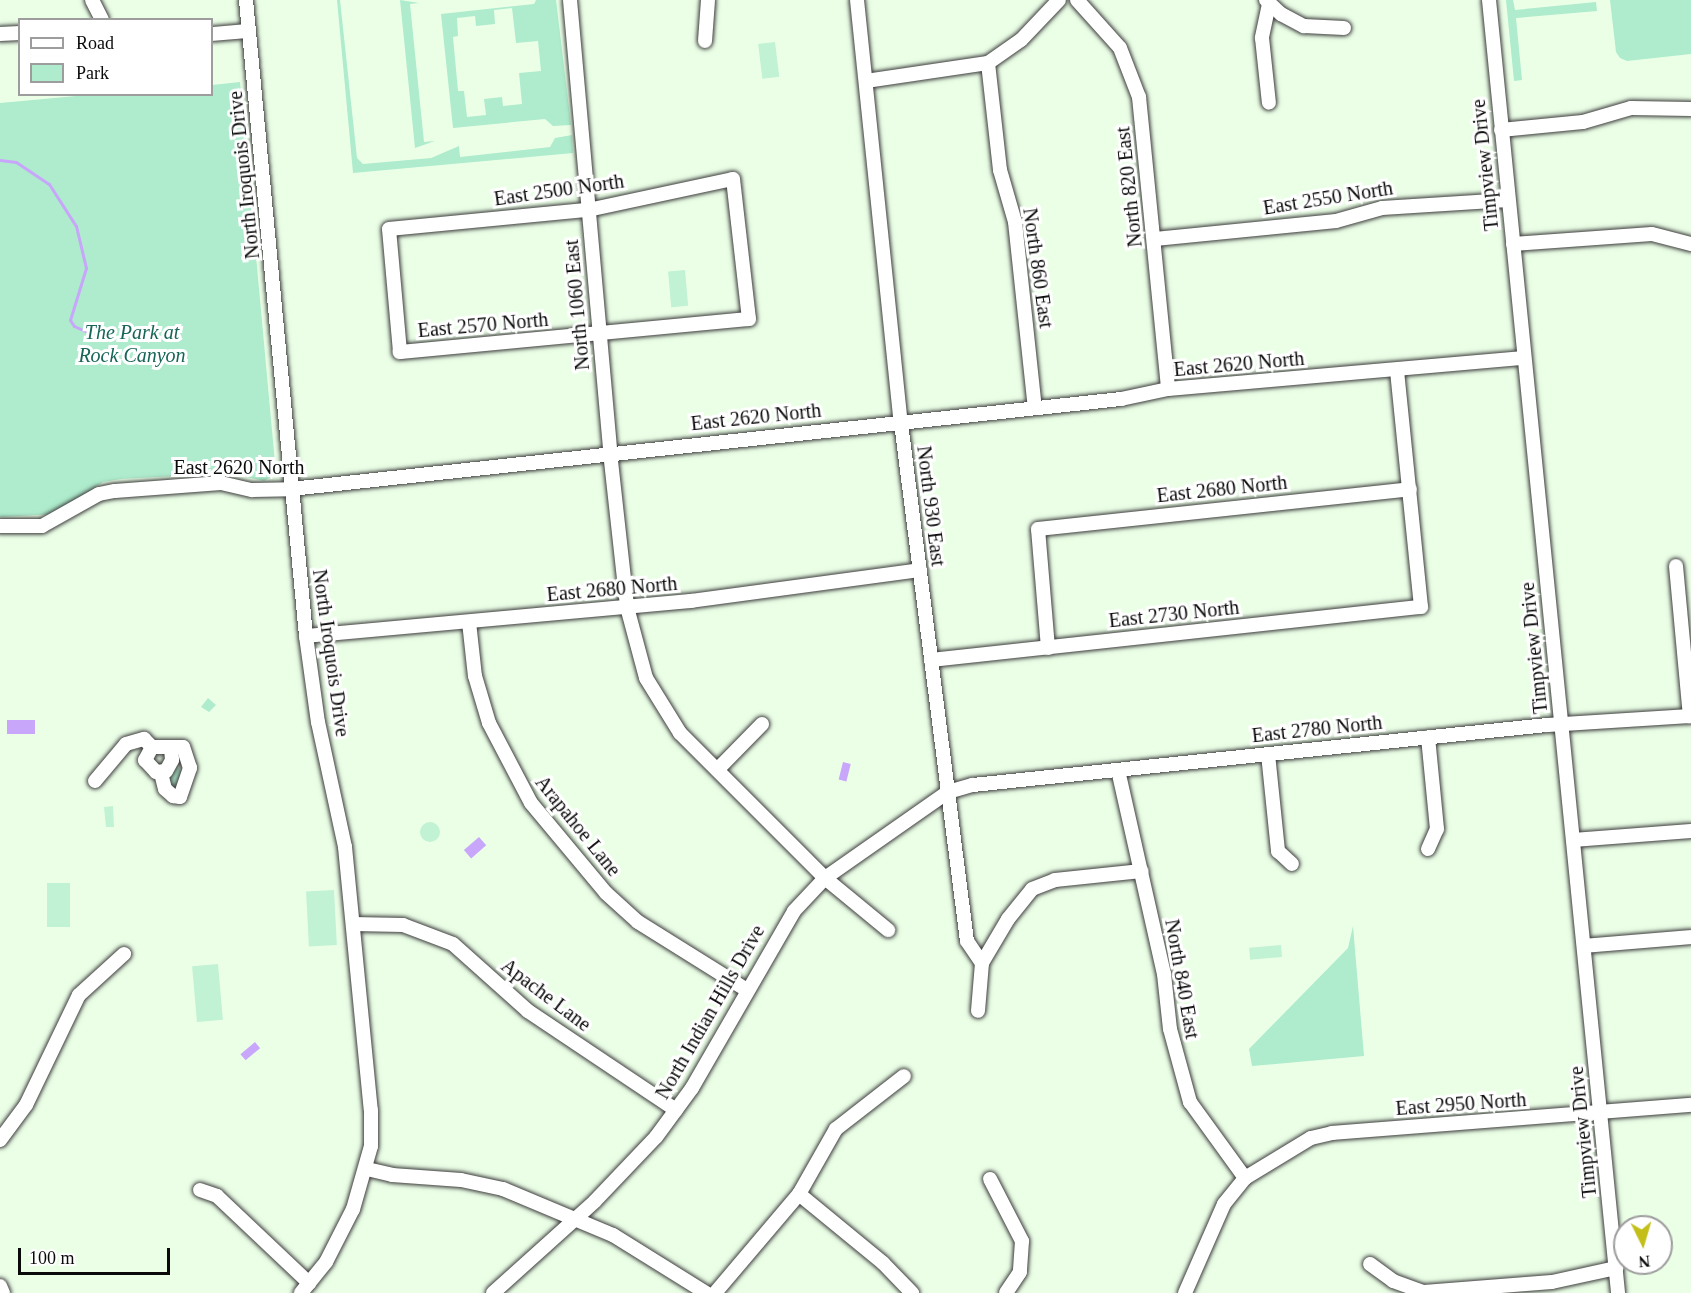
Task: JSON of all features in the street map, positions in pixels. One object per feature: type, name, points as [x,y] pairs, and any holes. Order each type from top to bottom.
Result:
[{"type":"street","points":[[92,0],[101,18]]},
{"type":"street","name":"North Iroquois Drive","points":[[246,0],[306,636],[318,722],[345,847],[371,1110],[367,1169],[336,1245],[305,1288]]},
{"type":"street","name":"North 1060 East","points":[[570,0],[610,452],[627,606],[638,654],[657,701],[680,733],[825,878],[888,930]]},
{"type":"street","points":[[705,41],[708,0]]},
{"type":"street","name":"North 930 East","points":[[857,0],[901,423],[966,941],[982,963]]},
{"type":"street","points":[[866,81],[988,63],[1021,40],[1059,0]]},
{"type":"street","name":"North 820 East","points":[[1077,0],[1120,48],[1135,81],[1155,239],[1168,389]]},
{"type":"street","name":"Timpview Drive","points":[[1489,0],[1613,1239]]},
{"type":"street","points":[[1269,103],[1262,39],[1267,2],[1304,26],[1344,28]]},
{"type":"street","points":[[213,34],[249,31]]},
{"type":"street","points":[[0,34],[18,33]]},
{"type":"street","name":"North 860 East","points":[[988,63],[1000,170],[1015,222],[1035,408]]},
{"type":"street","points":[[1502,130],[1583,122],[1631,108],[1691,109]]},
{"type":"street","name":"East 2500 North","points":[[400,352],[389,229],[588,210],[733,179],[749,319]]},
{"type":"street","name":"East 2550 North","points":[[1155,239],[1336,221],[1382,208],[1508,200]]},
{"type":"street","points":[[1513,244],[1652,234],[1691,244]]},
{"type":"street","name":"East 2570 North","points":[[400,352],[749,319]]},
{"type":"street","name":"East 2620 North","points":[[0,526],[42,526],[99,494],[115,491],[221,483],[252,490],[291,489],[610,452],[1121,399],[1168,389],[1524,358]]},
{"type":"street","points":[[1397,370],[1410,489]]},
{"type":"street","name":"East 2680 North","points":[[1048,648],[1038,529],[1410,489]]},
{"type":"street","name":"East 2730 North","points":[[931,660],[1421,607],[1410,489]]},
{"type":"street","points":[[1676,566],[1690,716]]},
{"type":"street","name":"East 2680 North","points":[[306,636],[627,606],[920,570]]},
{"type":"street","name":"Arapahoe Lane","points":[[470,622],[482,701],[500,748],[531,803],[621,907],[667,943],[747,990]]},
{"type":"street","name":"East 2780 North","points":[[948,792],[973,785],[1562,723],[1690,716]]},
{"type":"street","points":[[718,769],[762,724]]},
{"type":"street","points":[[1428,737],[1437,829],[1428,849]]},
{"type":"street","points":[[95,781],[126,744],[144,739],[152,747]]},
{"type":"street","points":[[163,745],[171,749],[183,747],[189,761],[180,796],[168,793],[161,773],[150,768],[145,760],[152,747],[163,745]]},
{"type":"street","points":[[161,773],[170,768],[171,749]]},
{"type":"street","points":[[1268,754],[1278,850],[1292,864]]},
{"type":"street","name":"North 840 East","points":[[1118,770],[1164,974],[1170,1029],[1190,1102],[1245,1178]]},
{"type":"street","name":"North Indian Hills Drive","points":[[493,1293],[574,1217],[612,1185],[676,1110],[785,923],[825,878],[948,792]]},
{"type":"street","points":[[1573,840],[1691,831]]},
{"type":"street","points":[[978,1011],[982,963],[1008,919],[1032,889],[1055,880],[1142,871]]},
{"type":"street","name":"Apache Lane","points":[[353,924],[402,926],[453,944],[528,1011],[676,1110]]},
{"type":"street","points":[[1584,946],[1691,937]]},
{"type":"street","points":[[0,1140],[26,1105],[79,995],[124,954]]},
{"type":"street","points":[[715,1293],[800,1194],[836,1129],[904,1076]]},
{"type":"street","name":"East 2950 North","points":[[1185,1293],[1224,1204],[1245,1178],[1278,1155],[1332,1133],[1691,1104]]},
{"type":"street","points":[[367,1169],[392,1175],[460,1180],[503,1189],[613,1235],[706,1293]]},
{"type":"street","points":[[990,1179],[1022,1241],[1020,1272],[1006,1293]]},
{"type":"street","points":[[200,1190],[217,1196],[305,1288]]},
{"type":"street","points":[[800,1194],[883,1263],[912,1293]]},
{"type":"street","points":[[1370,1264],[1393,1281],[1424,1292],[1552,1282],[1613,1269]]},
{"type":"street","name":"Timpview Drive","points":[[1617,1275],[1618,1293]]},
{"type":"street","points":[[0,1286],[3,1293]]},
{"type":"green space","points":[[337,0],[340,0],[357,158],[363,164],[431,158],[459,146],[460,157],[550,147],[555,138],[572,135],[573,153],[353,173]]},
{"type":"green space","points":[[400,0],[419,3],[410,4],[424,142],[435,141],[415,148]]},
{"type":"green space","points":[[536,0],[556,0],[571,125],[553,126],[545,119],[453,128],[441,14],[534,4]],"holes":[[[512,8],[516,43],[538,41],[541,71],[519,73],[522,104],[503,106],[502,97],[484,99],[486,115],[467,117],[464,91],[458,91],[453,37],[458,36],[457,18],[475,16],[476,26],[495,24],[494,10]]]},
{"type":"green space","points":[[1506,0],[1513,0],[1515,10],[1596,2],[1597,11],[1516,18],[1522,80],[1514,81]]},
{"type":"green space","points":[[1610,0],[1691,0],[1691,54],[1627,61],[1620,58],[1616,52]]},
{"type":"green space","points":[[775,42],[779,77],[762,79],[758,44]]},
{"type":"green space","name":"The Park at Rock Canyon","points":[[240,82],[276,474],[264,481],[229,473],[121,479],[103,482],[56,514],[0,517],[0,103],[76,96],[213,96],[213,85]]},
{"type":"green space","points":[[685,270],[688,306],[671,307],[668,271]]},
{"type":"green space","points":[[208,698],[216,705],[209,712],[201,707]]},
{"type":"green space","points":[[176,765],[182,772],[180,788],[172,791],[166,773]]},
{"type":"green space","points":[[113,806],[114,827],[106,827],[104,807]]},
{"type":"green space","points":[[430,822],[437,825],[440,832],[437,839],[430,842],[423,839],[420,832],[423,825]]},
{"type":"green space","points":[[47,883],[70,883],[70,927],[47,927]]},
{"type":"green space","points":[[334,890],[337,945],[309,946],[306,891]]},
{"type":"green space","points":[[1353,926],[1364,1056],[1252,1066],[1249,1049],[1348,948]]},
{"type":"green space","points":[[1281,945],[1282,957],[1250,960],[1249,948]]},
{"type":"green space","points":[[218,964],[223,1020],[197,1022],[192,966]]},
{"type":"shaded area","points":[[7,720],[35,720],[35,734],[7,734]]},
{"type":"shaded area","points":[[843,762],[851,764],[846,781],[839,779]]},
{"type":"shaded area","points":[[479,837],[486,845],[471,858],[464,850]]},
{"type":"shaded area","points":[[255,1042],[260,1048],[246,1060],[240,1054]]},
{"type":"waterway","points":[[0,160],[16,162],[49,184],[76,226],[86,268],[70,320],[74,326],[103,339]]}]
